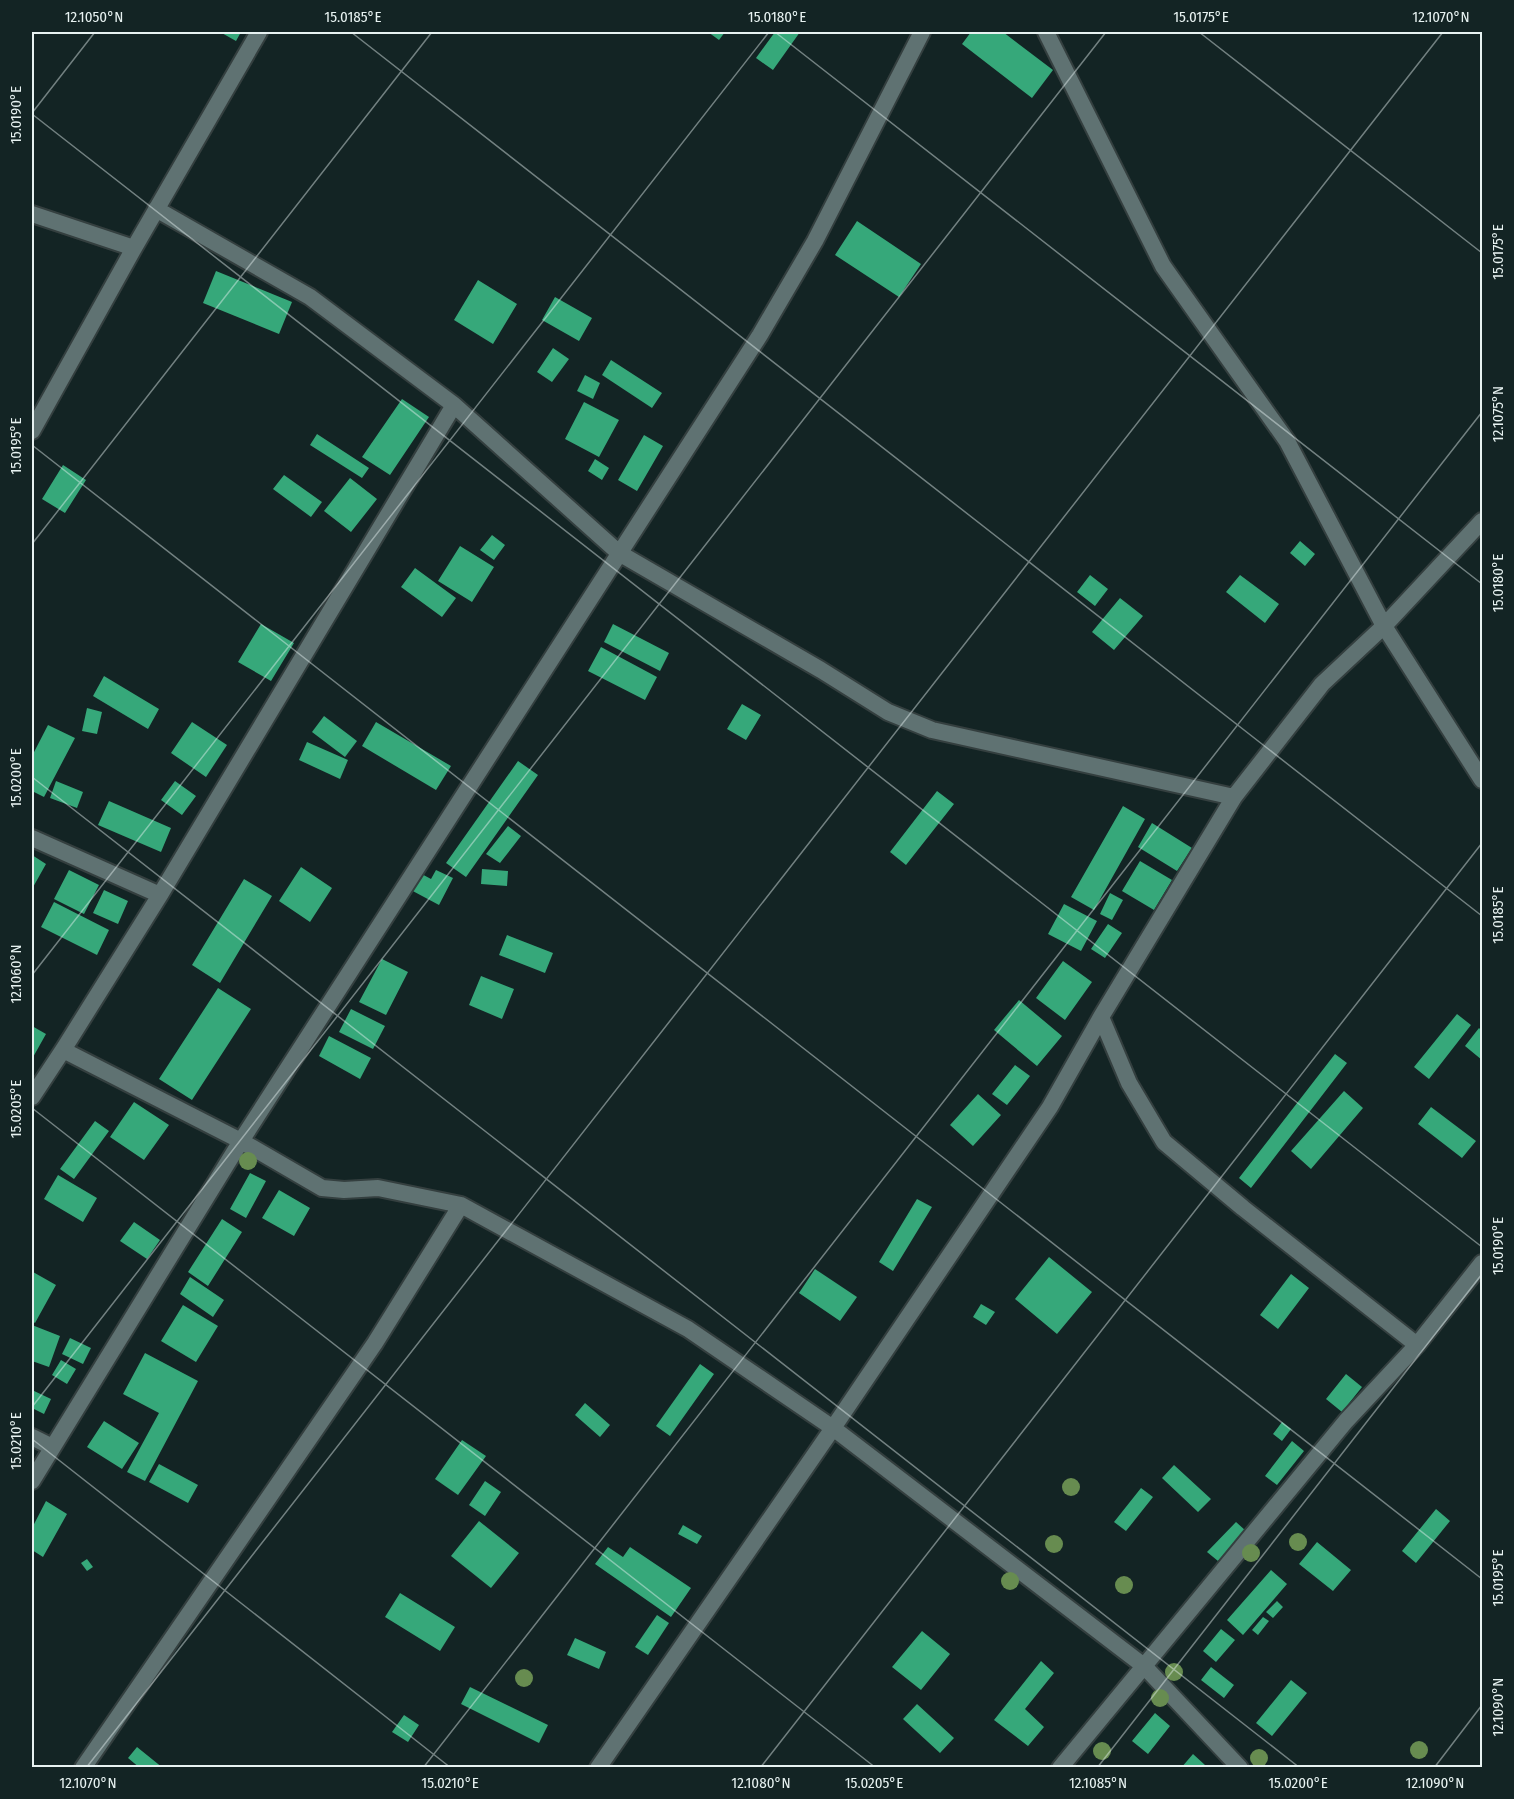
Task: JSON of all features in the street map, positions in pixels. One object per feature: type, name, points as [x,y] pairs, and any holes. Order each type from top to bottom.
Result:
[{"type":"street","points":[[32,431],[156,209],[259,32]]},
{"type":"street","points":[[32,1481],[241,1141],[760,335],[809,250],[922,32]]},
{"type":"street","points":[[1046,32],[1163,266],[1287,441],[1384,626],[1482,780]]},
{"type":"street","points":[[156,209],[310,297],[454,405],[620,553],[822,670],[888,712],[932,730],[1234,797]]},
{"type":"street","points":[[32,214],[134,248]]},
{"type":"street","points":[[32,1097],[160,896],[454,405]]},
{"type":"street","points":[[598,1767],[833,1428],[1050,1107],[1101,1017],[1234,797],[1322,684],[1384,626],[1482,521]]},
{"type":"street","points":[[32,838],[160,896]]},
{"type":"street","points":[[1101,1017],[1129,1083],[1164,1142],[1243,1208],[1417,1345]]},
{"type":"street","points":[[63,1050],[241,1141],[322,1188],[344,1190],[378,1188],[461,1205],[688,1329],[833,1428],[1144,1666],[1240,1767]]},
{"type":"street","points":[[83,1767],[375,1343],[461,1205]]},
{"type":"street","points":[[1060,1767],[1346,1421],[1417,1345],[1482,1263]]},
{"type":"street","points":[[32,1437],[52,1447]]},
{"type":"building","points":[[220,32],[241,32],[236,41]]},
{"type":"building","points":[[708,32],[725,32],[719,40]]},
{"type":"building","points":[[775,32],[800,32],[773,70],[756,58]]},
{"type":"building","points":[[971,32],[1003,32],[1053,70],[1032,98],[962,44]]},
{"type":"building","points":[[857,221],[921,264],[899,297],[835,255]]},
{"type":"building","points":[[216,271],[292,302],[279,334],[203,303]]},
{"type":"building","points":[[478,280],[517,304],[493,344],[454,320]]},
{"type":"building","points":[[555,297],[592,318],[579,341],[542,320]]},
{"type":"building","points":[[553,348],[569,359],[552,382],[537,372]]},
{"type":"building","points":[[611,360],[662,393],[652,408],[602,375]]},
{"type":"building","points":[[585,375],[600,383],[593,399],[577,391]]},
{"type":"building","points":[[402,399],[429,417],[390,475],[362,457]]},
{"type":"building","points":[[584,402],[619,420],[599,457],[565,439]]},
{"type":"building","points":[[317,434],[369,468],[362,478],[310,445]]},
{"type":"building","points":[[644,435],[663,446],[637,491],[618,480]]},
{"type":"building","points":[[595,459],[609,468],[602,480],[588,471]]},
{"type":"building","points":[[63,465],[86,480],[65,513],[42,499]]},
{"type":"building","points":[[284,475],[322,502],[311,517],[273,489]]},
{"type":"building","points":[[350,478],[377,499],[351,532],[324,511]]},
{"type":"building","points":[[492,535],[505,545],[494,560],[480,550]]},
{"type":"building","points":[[1300,541],[1315,554],[1305,566],[1290,553]]},
{"type":"building","points":[[460,546],[494,567],[472,602],[438,581]]},
{"type":"building","points":[[415,568],[456,598],[442,617],[401,587]]},
{"type":"building","points":[[1090,575],[1108,589],[1095,606],[1077,592]]},
{"type":"building","points":[[1240,575],[1279,604],[1265,623],[1226,592]]},
{"type":"building","points":[[1120,598],[1143,616],[1114,650],[1092,632]]},
{"type":"building","points":[[261,624],[294,643],[271,681],[238,662]]},
{"type":"building","points":[[613,624],[669,653],[660,671],[604,642]]},
{"type":"building","points":[[601,647],[657,677],[645,700],[588,671]]},
{"type":"building","points":[[104,676],[159,709],[148,729],[93,696]]},
{"type":"building","points":[[742,704],[761,715],[746,740],[727,729]]},
{"type":"building","points":[[87,708],[102,712],[97,734],[82,731]]},
{"type":"building","points":[[324,716],[357,741],[345,757],[312,732]]},
{"type":"building","points":[[192,722],[227,745],[206,777],[171,753]]},
{"type":"building","points":[[376,722],[451,766],[436,790],[362,746]]},
{"type":"building","points":[[48,725],[75,738],[44,797],[32,791],[32,756]]},
{"type":"building","points":[[307,742],[348,760],[340,779],[299,760]]},
{"type":"building","points":[[518,761],[538,775],[466,877],[446,863]]},
{"type":"building","points":[[56,781],[83,792],[77,808],[50,798]]},
{"type":"building","points":[[175,781],[196,796],[182,815],[161,800]]},
{"type":"building","points":[[937,791],[954,804],[906,865],[890,852]]},
{"type":"building","points":[[109,801],[171,828],[161,852],[98,825]]},
{"type":"building","points":[[1123,806],[1145,819],[1094,910],[1071,897]]},
{"type":"building","points":[[1152,823],[1192,848],[1177,871],[1138,847]]},
{"type":"building","points":[[508,826],[521,836],[500,863],[486,854]]},
{"type":"building","points":[[32,855],[46,864],[32,889]]},
{"type":"building","points":[[1140,861],[1172,880],[1154,910],[1122,891]]},
{"type":"building","points":[[301,867],[332,888],[310,922],[279,901]]},
{"type":"building","points":[[482,869],[508,871],[507,886],[481,884]]},
{"type":"building","points":[[69,870],[99,885],[84,914],[54,899]]},
{"type":"building","points":[[436,870],[453,878],[439,905],[409,889],[418,872],[431,879]]},
{"type":"building","points":[[244,879],[272,896],[220,983],[192,965]]},
{"type":"building","points":[[104,890],[128,901],[118,924],[93,913]]},
{"type":"building","points":[[1110,893],[1123,900],[1112,920],[1100,914]]},
{"type":"building","points":[[54,902],[109,930],[97,955],[41,927]]},
{"type":"building","points":[[1064,904],[1097,921],[1081,951],[1048,934]]},
{"type":"building","points":[[1108,924],[1122,933],[1105,958],[1091,949]]},
{"type":"building","points":[[507,935],[553,953],[545,973],[499,955]]},
{"type":"building","points":[[382,959],[408,972],[386,1015],[359,1002]]},
{"type":"building","points":[[1063,961],[1092,982],[1065,1020],[1036,998]]},
{"type":"building","points":[[481,976],[514,989],[502,1019],[469,1005]]},
{"type":"building","points":[[218,988],[251,1009],[192,1100],[159,1079]]},
{"type":"building","points":[[1019,1000],[1062,1036],[1037,1066],[994,1030]]},
{"type":"building","points":[[351,1009],[385,1026],[373,1049],[339,1032]]},
{"type":"building","points":[[1457,1014],[1471,1025],[1429,1079],[1414,1067]]},
{"type":"building","points":[[32,1026],[46,1034],[32,1059]]},
{"type":"building","points":[[1479,1028],[1482,1031],[1482,1060],[1465,1046]]},
{"type":"building","points":[[329,1036],[371,1058],[360,1079],[319,1056]]},
{"type":"building","points":[[1335,1054],[1347,1063],[1251,1188],[1239,1178]]},
{"type":"building","points":[[1015,1065],[1030,1076],[1007,1105],[992,1094]]},
{"type":"building","points":[[1344,1091],[1363,1108],[1311,1169],[1291,1151]]},
{"type":"building","points":[[978,1094],[1001,1115],[973,1146],[950,1125]]},
{"type":"building","points":[[134,1102],[169,1125],[144,1160],[110,1137]]},
{"type":"building","points":[[1431,1107],[1476,1141],[1462,1158],[1418,1124]]},
{"type":"building","points":[[95,1121],[109,1131],[74,1179],[60,1169]]},
{"type":"building","points":[[250,1173],[266,1181],[246,1218],[230,1209]]},
{"type":"building","points":[[58,1175],[97,1198],[83,1222],[44,1199]]},
{"type":"building","points":[[279,1190],[310,1208],[294,1236],[262,1218]]},
{"type":"building","points":[[917,1199],[932,1207],[893,1271],[879,1262]]},
{"type":"building","points":[[222,1219],[242,1232],[208,1286],[188,1272]]},
{"type":"building","points":[[134,1222],[160,1240],[147,1259],[120,1241]]},
{"type":"building","points":[[1049,1257],[1092,1292],[1057,1334],[1015,1299]]},
{"type":"building","points":[[815,1269],[857,1297],[840,1321],[799,1293]]},
{"type":"building","points":[[33,1272],[56,1285],[35,1323],[32,1321]]},
{"type":"building","points":[[1291,1274],[1309,1288],[1278,1329],[1260,1315]]},
{"type":"building","points":[[190,1277],[224,1300],[213,1317],[180,1294]]},
{"type":"building","points":[[981,1304],[995,1312],[986,1325],[973,1317]]},
{"type":"building","points":[[183,1305],[218,1326],[196,1362],[161,1341]]},
{"type":"building","points":[[32,1325],[60,1336],[49,1367],[32,1361]]},
{"type":"building","points":[[70,1338],[91,1348],[83,1364],[62,1354]]},
{"type":"building","points":[[145,1353],[198,1381],[145,1481],[127,1472],[159,1413],[123,1394]]},
{"type":"building","points":[[61,1360],[76,1369],[67,1384],[52,1375]]},
{"type":"building","points":[[700,1364],[714,1374],[670,1436],[656,1426]]},
{"type":"building","points":[[1346,1374],[1362,1387],[1342,1412],[1326,1399]]},
{"type":"building","points":[[32,1390],[51,1399],[44,1414],[32,1408]]},
{"type":"building","points":[[585,1403],[610,1425],[600,1437],[575,1415]]},
{"type":"building","points":[[104,1421],[139,1443],[122,1469],[87,1447]]},
{"type":"building","points":[[1282,1422],[1291,1429],[1282,1441],[1273,1434]]},
{"type":"building","points":[[462,1440],[486,1456],[458,1495],[435,1479]]},
{"type":"building","points":[[1292,1441],[1304,1451],[1277,1485],[1265,1476]]},
{"type":"building","points":[[159,1464],[198,1485],[188,1503],[149,1482]]},
{"type":"building","points":[[1174,1465],[1211,1499],[1198,1512],[1162,1478]]},
{"type":"building","points":[[485,1481],[501,1492],[485,1516],[469,1505]]},
{"type":"building","points":[[1141,1488],[1153,1497],[1126,1531],[1114,1522]]},
{"type":"building","points":[[46,1501],[67,1514],[43,1557],[32,1550],[32,1528]]},
{"type":"building","points":[[1436,1509],[1450,1521],[1416,1563],[1402,1551]]},
{"type":"building","points":[[479,1521],[519,1553],[491,1588],[451,1556]]},
{"type":"building","points":[[1236,1522],[1246,1531],[1218,1561],[1207,1552]]},
{"type":"building","points":[[683,1525],[702,1536],[697,1544],[678,1534]]},
{"type":"building","points":[[1317,1542],[1351,1570],[1333,1591],[1299,1564]]},
{"type":"building","points":[[608,1547],[623,1557],[630,1547],[691,1588],[671,1617],[595,1564]]},
{"type":"building","points":[[87,1559],[93,1567],[87,1571],[81,1563]]},
{"type":"building","points":[[1271,1570],[1287,1584],[1243,1635],[1227,1620]]},
{"type":"building","points":[[400,1593],[455,1627],[440,1651],[385,1617]]},
{"type":"building","points":[[1277,1601],[1283,1607],[1273,1618],[1266,1612]]},
{"type":"building","points":[[657,1615],[669,1623],[648,1655],[635,1647]]},
{"type":"building","points":[[1263,1617],[1269,1621],[1258,1635],[1252,1630]]},
{"type":"building","points":[[1221,1629],[1235,1640],[1216,1662],[1203,1651]]},
{"type":"building","points":[[922,1631],[950,1654],[921,1690],[892,1667]]},
{"type":"building","points":[[575,1638],[606,1652],[599,1669],[567,1655]]},
{"type":"building","points":[[1041,1661],[1054,1673],[1025,1709],[1044,1727],[1028,1746],[994,1720]]},
{"type":"building","points":[[1211,1667],[1234,1685],[1224,1698],[1201,1680]]},
{"type":"building","points":[[1291,1680],[1307,1693],[1272,1736],[1256,1723]]},
{"type":"building","points":[[470,1687],[548,1725],[539,1743],[461,1704]]},
{"type":"building","points":[[917,1704],[954,1738],[940,1753],[903,1719]]},
{"type":"building","points":[[1155,1713],[1170,1726],[1148,1754],[1132,1741]]},
{"type":"building","points":[[404,1715],[419,1725],[408,1742],[392,1732]]},
{"type":"building","points":[[137,1747],[163,1768],[140,1768],[128,1758]]},
{"type":"building","points":[[1193,1754],[1205,1765],[1203,1768],[1181,1768]]}]
